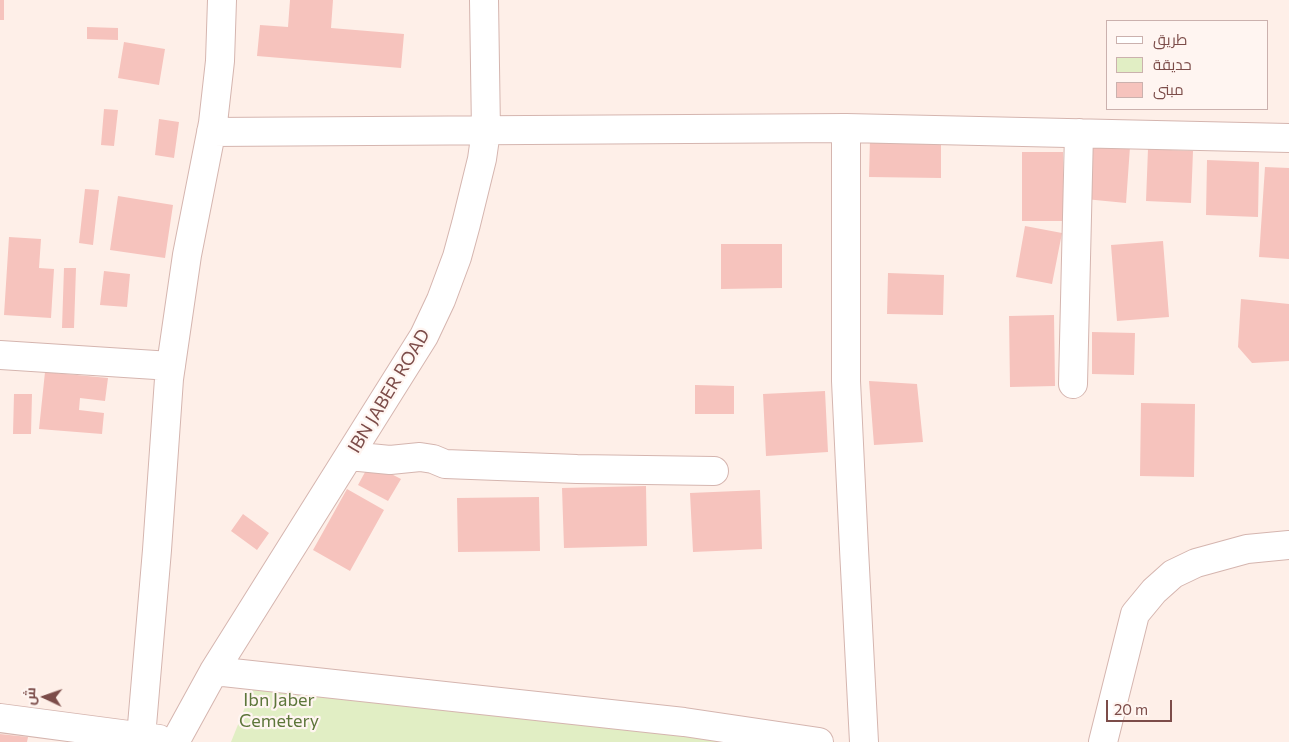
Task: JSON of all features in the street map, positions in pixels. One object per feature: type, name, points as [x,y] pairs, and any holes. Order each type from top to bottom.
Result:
[{"type":"street","points":[[141,737],[171,366],[187,255],[211,132],[220,61],[222,0]]},
{"type":"street","name":"IBN JABER ROAD","points":[[175,742],[214,670],[424,336],[441,300],[457,257],[482,159],[486,131],[484,0]]},
{"type":"street","points":[[211,132],[846,128],[1289,138]]},
{"type":"street","points":[[846,128],[846,381],[864,742]]},
{"type":"street","points":[[1073,384],[1079,134]]},
{"type":"street","points":[[0,356],[171,366]]},
{"type":"street","points":[[349,456],[390,460],[420,457],[433,459],[445,464],[577,469],[714,471]]},
{"type":"street","points":[[1103,742],[1135,614],[1154,591],[1173,574],[1196,563],[1247,549],[1289,545]]},
{"type":"street","points":[[214,670],[684,722],[819,742]]},
{"type":"street","points":[[0,718],[175,742]]},
{"type":"green space","name":"Ibn Jaber Cemetery","points":[[258,675],[719,727],[718,742],[231,742]]},
{"type":"building","points":[[0,0],[4,0],[4,20],[0,20]]},
{"type":"building","points":[[290,0],[333,0],[331,28],[404,34],[401,68],[257,56],[260,25],[288,27]]},
{"type":"building","points":[[87,27],[118,28],[118,40],[87,39]]},
{"type":"building","points":[[124,42],[165,49],[159,85],[118,78]]},
{"type":"building","points":[[104,109],[118,110],[114,146],[101,145]]},
{"type":"building","points":[[159,119],[179,122],[174,158],[155,155]]},
{"type":"building","points":[[870,139],[941,140],[941,178],[869,177]]},
{"type":"building","points":[[1090,144],[1130,147],[1126,203],[1085,199]]},
{"type":"building","points":[[1148,149],[1193,151],[1191,203],[1146,201]]},
{"type":"building","points":[[1022,152],[1063,152],[1063,221],[1022,221]]},
{"type":"building","points":[[1207,160],[1259,162],[1258,217],[1206,215]]},
{"type":"building","points":[[1265,167],[1289,168],[1289,259],[1259,257]]},
{"type":"building","points":[[85,189],[99,190],[93,245],[79,243]]},
{"type":"building","points":[[118,196],[173,205],[165,258],[110,250]]},
{"type":"building","points":[[1025,226],[1062,233],[1052,284],[1016,277]]},
{"type":"building","points":[[9,237],[41,239],[39,268],[54,269],[51,318],[4,315]]},
{"type":"building","points":[[1163,241],[1169,317],[1117,321],[1111,245]]},
{"type":"building","points":[[721,244],[782,244],[782,288],[721,289]]},
{"type":"building","points":[[64,268],[76,268],[74,328],[62,328]]},
{"type":"building","points":[[104,271],[130,274],[127,307],[100,305]]},
{"type":"building","points":[[888,273],[944,275],[943,315],[887,314]]},
{"type":"building","points":[[1241,299],[1289,304],[1289,361],[1252,363],[1238,347]]},
{"type":"building","points":[[1054,315],[1055,386],[1010,387],[1009,316]]},
{"type":"building","points":[[1092,332],[1135,333],[1134,375],[1092,374]]},
{"type":"building","points":[[45,372],[108,378],[105,401],[80,398],[79,410],[104,413],[102,434],[39,429]]},
{"type":"building","points":[[869,381],[917,384],[923,442],[874,445]]},
{"type":"building","points":[[695,385],[734,386],[734,414],[695,414]]},
{"type":"building","points":[[825,391],[828,452],[766,456],[763,394]]},
{"type":"building","points":[[14,394],[32,394],[31,434],[13,434]]},
{"type":"building","points":[[1141,403],[1195,404],[1194,477],[1140,476]]},
{"type":"building","points":[[370,463],[401,479],[388,501],[358,485]]},
{"type":"building","points":[[646,486],[647,546],[564,548],[562,488]]},
{"type":"building","points":[[347,489],[384,510],[350,571],[313,550]]},
{"type":"building","points":[[760,490],[762,549],[693,552],[690,493]]},
{"type":"building","points":[[539,497],[540,551],[458,552],[457,498]]},
{"type":"building","points":[[243,514],[269,533],[257,550],[231,531]]},
{"type":"building","points":[[0,734],[28,737],[27,742],[0,742]]}]
